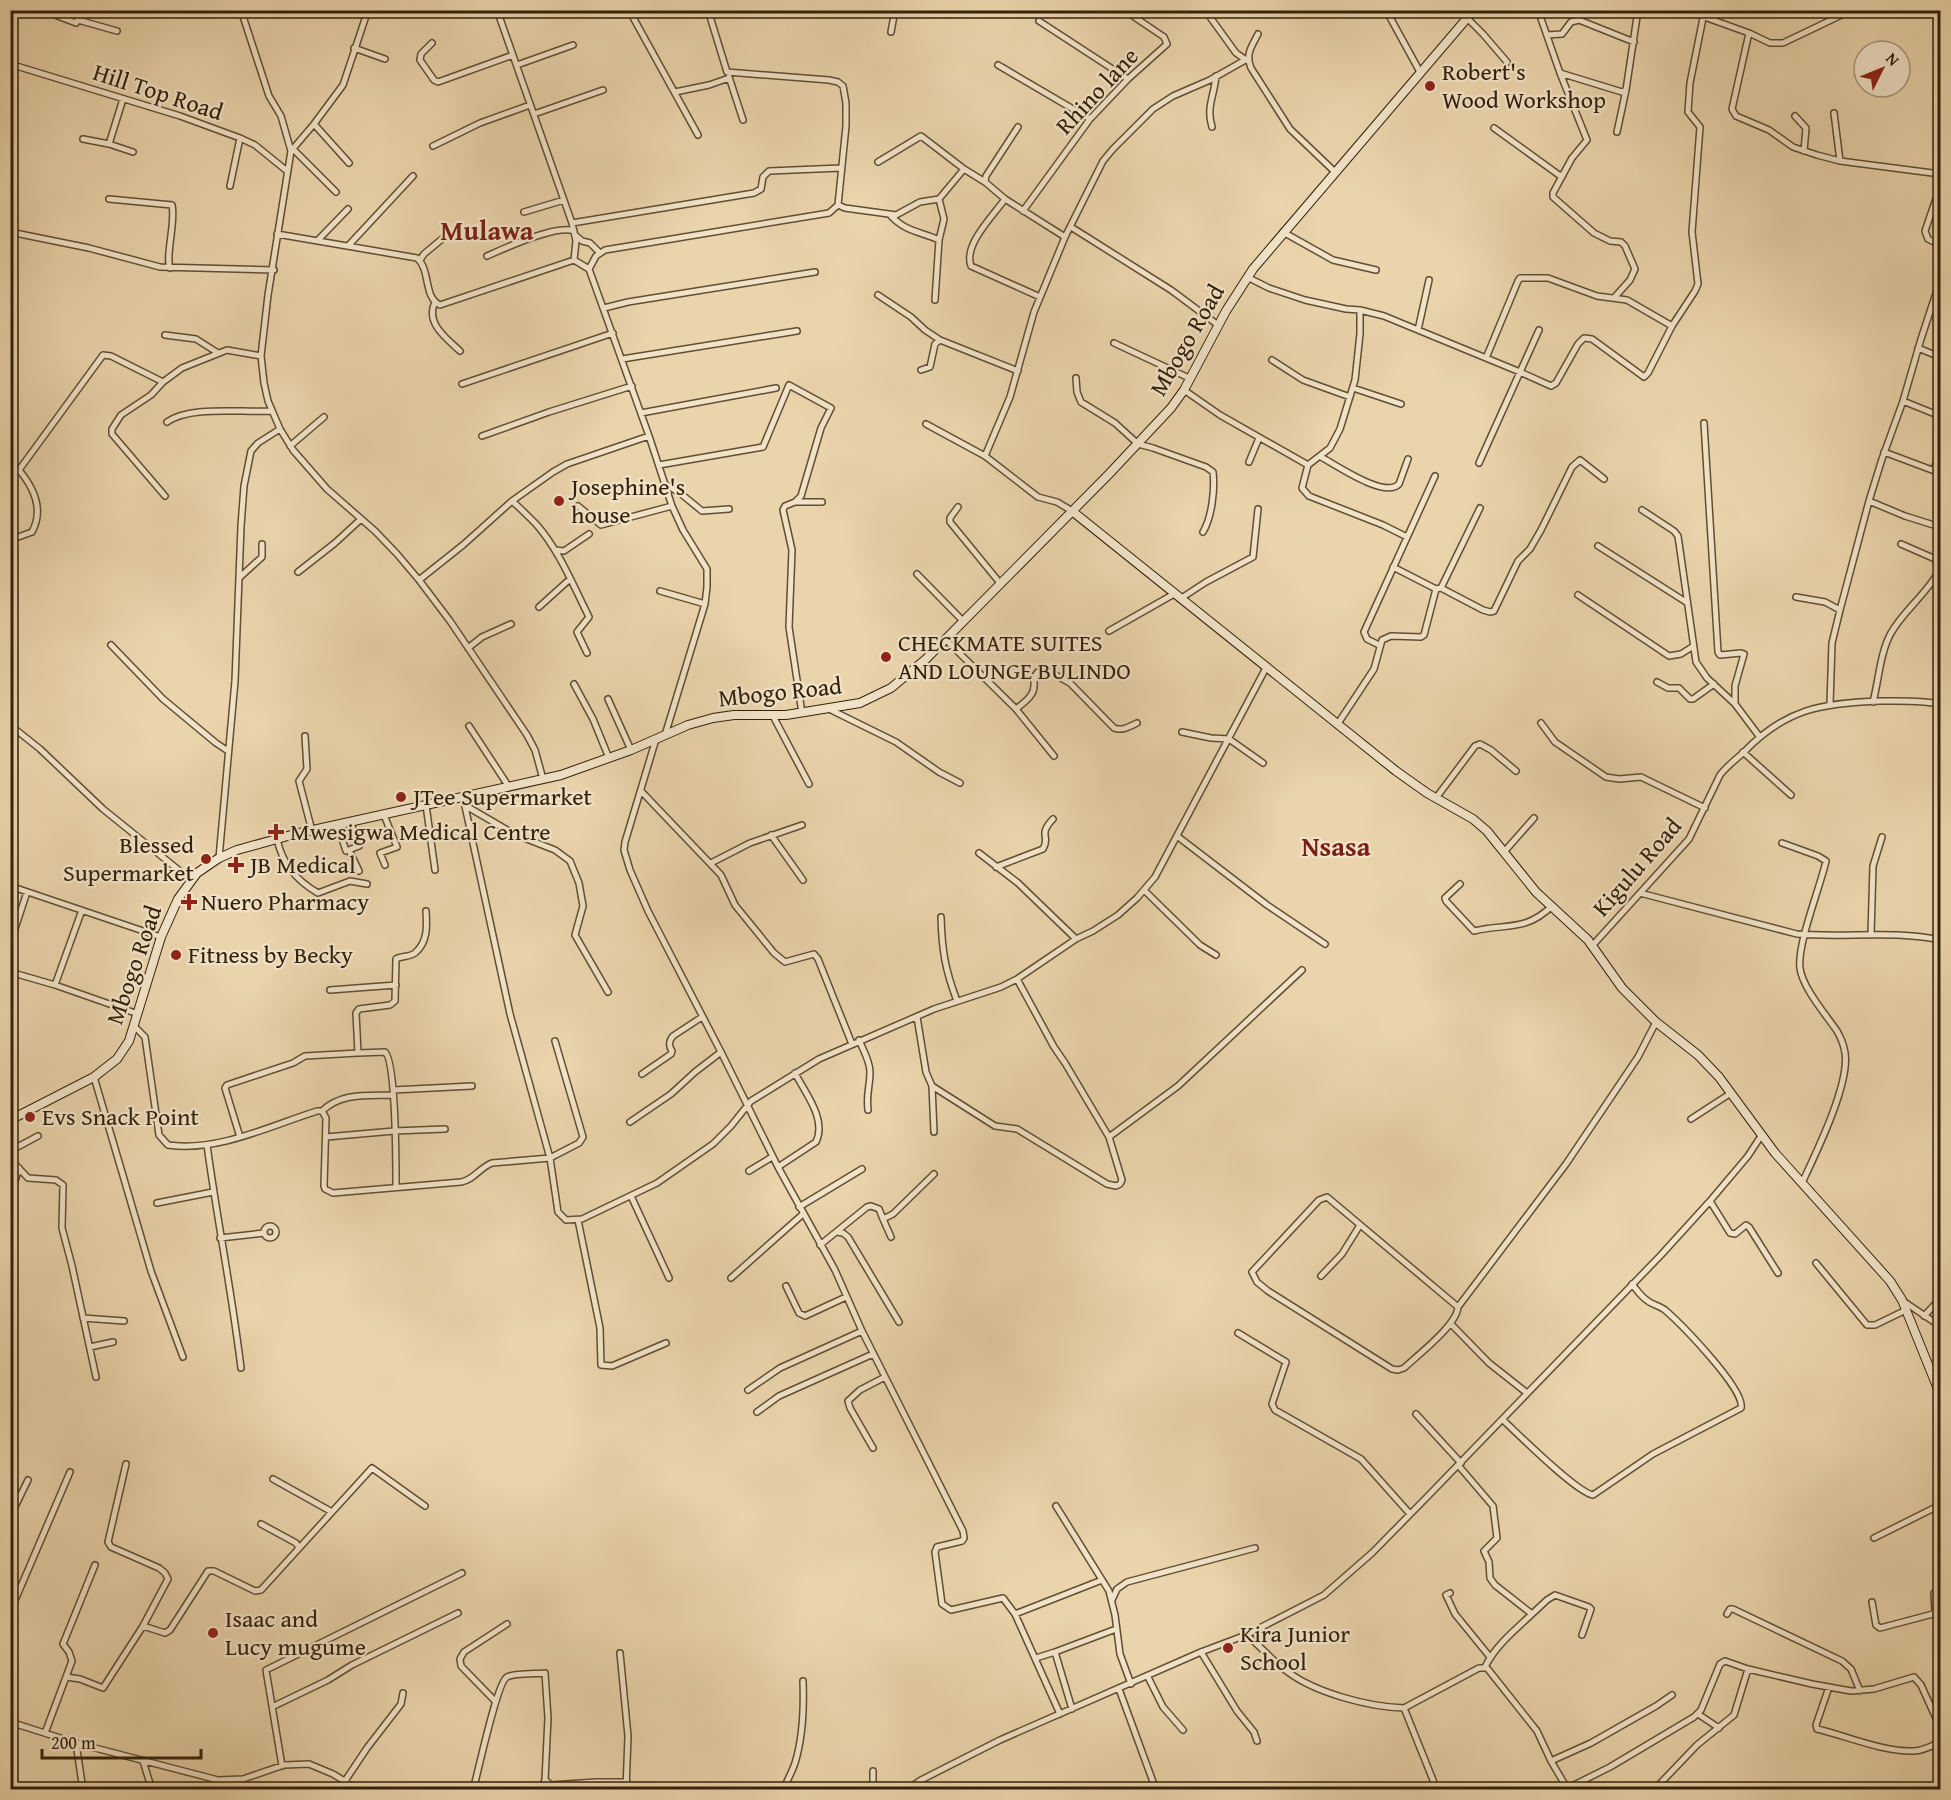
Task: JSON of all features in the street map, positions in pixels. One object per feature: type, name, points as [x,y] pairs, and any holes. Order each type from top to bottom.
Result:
[{"type":"main road","name":"Mbogo Road","points":[[10,1120],[94,1077],[117,1059],[129,1041],[161,937],[178,899],[197,873],[219,858],[237,850],[277,839],[561,775],[713,718],[734,715],[773,716],[829,709],[860,703],[891,688],[926,659],[1172,408],[1247,277],[1474,10]]},
{"type":"main road","points":[[1071,511],[1396,771],[1480,825],[1529,884],[1581,932],[1614,978],[1656,1022],[1707,1063],[1761,1136],[1890,1281],[1902,1300],[1941,1395]]},
{"type":"street","points":[[55,15],[76,23],[82,10]]},
{"type":"street","points":[[241,10],[269,96],[281,116],[292,150],[336,192]]},
{"type":"street","points":[[368,10],[343,85],[292,150],[277,234],[274,270],[268,295],[261,356],[264,383],[272,411],[290,446],[327,489],[397,554],[419,580],[527,735],[540,765],[543,779]]},
{"type":"street","points":[[510,10],[498,13],[572,223],[575,233],[574,260]]},
{"type":"street","points":[[708,10],[743,120]]},
{"type":"street","points":[[891,32],[895,10]]},
{"type":"street","name":"Rhino lane","points":[[1023,211],[1090,119],[1128,79],[1167,44],[1164,37],[1136,13],[1124,10]]},
{"type":"street","points":[[1386,10],[1420,72]]},
{"type":"street","points":[[1538,10],[1587,140],[1572,158],[1552,193],[1553,197],[1594,233],[1610,242],[1621,242],[1625,246],[1635,269],[1630,280],[1614,298]]},
{"type":"street","points":[[1617,132],[1638,10]]},
{"type":"street","points":[[1685,10],[1749,33],[1770,44],[1779,45],[1852,10]]},
{"type":"street","points":[[630,11],[698,135]]},
{"type":"street","points":[[1210,17],[1236,53],[1247,60],[1290,129],[1335,172]]},
{"type":"street","points":[[1467,18],[1508,62]]},
{"type":"street","points":[[1247,277],[1269,288],[1305,300],[1384,316],[1552,386],[1581,340],[1588,338],[1644,377],[1698,284],[1692,232],[1700,127],[1688,112],[1690,83],[1703,18]]},
{"type":"street","points":[[78,20],[117,32]]},
{"type":"street","points":[[1547,35],[1562,34],[1571,22],[1579,20],[1634,42]]},
{"type":"street","points":[[1039,21],[1128,79]]},
{"type":"street","points":[[1749,33],[1733,111],[1739,118],[1769,130],[1793,147],[1839,161],[1940,174],[1941,162]]},
{"type":"street","points":[[1247,60],[1258,34]]},
{"type":"street","points":[[432,43],[421,54],[420,60],[434,80],[438,82],[513,56]]},
{"type":"street","points":[[517,65],[573,45]]},
{"type":"street","points":[[354,48],[385,59]]},
{"type":"street","points":[[985,456],[1004,415],[1040,297],[1065,237],[1099,169],[1113,149],[1160,104],[1247,60]]},
{"type":"street","name":"Hill Top Road","points":[[10,64],[180,116],[240,138],[255,145],[287,171]]},
{"type":"street","points":[[998,65],[1067,103],[1090,119]]},
{"type":"street","points":[[1560,72],[1622,92],[1626,90]]},
{"type":"street","points":[[589,269],[600,253],[605,250],[829,213],[838,205],[846,103],[842,84],[829,80],[728,75],[709,85],[675,93]]},
{"type":"street","points":[[1212,127],[1209,107],[1214,95],[1216,76]]},
{"type":"street","points":[[1941,82],[1938,89],[1941,94]]},
{"type":"street","points":[[534,114],[603,90]]},
{"type":"street","points":[[109,144],[123,99]]},
{"type":"street","points":[[433,146],[480,123],[530,105]]},
{"type":"street","points":[[1834,113],[1839,161]]},
{"type":"street","points":[[1795,116],[1806,128],[1804,151]]},
{"type":"street","points":[[314,124],[349,163]]},
{"type":"street","points":[[986,182],[986,176],[1018,127]]},
{"type":"street","points":[[1494,128],[1559,175],[1563,175]]},
{"type":"street","points":[[878,162],[921,136],[964,169],[986,182],[1005,199],[1065,237]]},
{"type":"street","points":[[230,186],[240,138]]},
{"type":"street","points":[[83,139],[133,152]]},
{"type":"street","points":[[572,223],[754,193],[761,189],[763,177],[769,171],[841,168]]},
{"type":"street","points":[[838,205],[896,215],[920,202],[939,199],[964,169]]},
{"type":"street","points":[[348,246],[413,176]]},
{"type":"street","points":[[1941,187],[1925,231],[1928,239],[1941,245]]},
{"type":"street","points":[[109,199],[172,205],[171,244],[168,260],[170,268]]},
{"type":"street","points":[[934,300],[939,240],[944,219],[939,199]]},
{"type":"street","points":[[1005,199],[971,245],[969,261],[971,266],[1040,297]]},
{"type":"street","points":[[524,212],[564,200]]},
{"type":"street","points":[[318,240],[348,209]]},
{"type":"street","points":[[890,215],[898,224],[918,234],[939,240]]},
{"type":"street","points":[[1071,227],[1171,290],[1218,325]]},
{"type":"street","points":[[488,256],[526,240],[566,229],[575,233],[582,241],[590,243],[600,253]]},
{"type":"street","points":[[10,232],[77,246],[148,265],[170,268],[274,270]]},
{"type":"street","points":[[1283,232],[1333,260],[1376,270]]},
{"type":"street","points":[[277,234],[412,256],[420,260],[435,302],[440,305],[574,260],[589,269],[632,386],[672,506],[706,569],[705,604],[665,735]]},
{"type":"street","points":[[420,260],[448,234]]},
{"type":"street","points":[[604,308],[815,272]]},
{"type":"street","points":[[1486,358],[1520,278],[1548,278],[1597,296],[1632,302],[1672,326]]},
{"type":"street","points":[[1418,330],[1429,280]]},
{"type":"street","points":[[1830,704],[1832,642],[1840,610],[1884,452],[1903,401],[1941,281]]},
{"type":"street","points":[[878,296],[911,317],[940,340],[1018,371]]},
{"type":"street","points":[[1934,298],[1941,301]]},
{"type":"street","points":[[435,302],[431,318],[444,336],[460,351]]},
{"type":"street","points":[[1360,310],[1357,367],[1353,388],[1336,439],[1321,457],[1308,465],[1302,488],[1305,493],[1407,537]]},
{"type":"street","points":[[1479,463],[1539,330]]},
{"type":"street","points":[[622,359],[797,331]]},
{"type":"street","points":[[462,384],[613,333]]},
{"type":"street","points":[[165,335],[196,339],[218,353]]},
{"type":"street","points":[[921,370],[930,367],[935,344],[940,340]]},
{"type":"street","points":[[1114,343],[1189,378]]},
{"type":"street","points":[[1918,348],[1941,357]]},
{"type":"street","points":[[165,495],[111,432],[121,414],[151,395],[163,382],[182,368],[218,353],[234,350],[261,356]]},
{"type":"street","points":[[10,474],[19,470],[103,355],[111,356],[163,382]]},
{"type":"street","points":[[1272,360],[1303,380],[1350,397]]},
{"type":"street","points":[[1076,378],[1077,392],[1081,402],[1115,423],[1138,444],[1154,447],[1206,466],[1214,472],[1210,504],[1203,532]]},
{"type":"street","points":[[659,465],[763,447],[789,385],[831,408],[821,428],[801,496],[795,502]]},
{"type":"street","points":[[482,436],[632,386]]},
{"type":"street","points":[[641,413],[776,388]]},
{"type":"street","points":[[1353,388],[1401,404]]},
{"type":"street","points":[[1184,390],[1220,415],[1308,465]]},
{"type":"street","points":[[1903,401],[1941,416]]},
{"type":"street","points":[[167,422],[183,416],[214,411],[272,411]]},
{"type":"street","points":[[290,446],[324,417]]},
{"type":"street","points":[[1704,423],[1718,651],[1723,655],[1742,652],[1744,657],[1735,686],[1735,704]]},
{"type":"street","points":[[926,424],[985,456],[1038,497],[1057,502],[1071,511]]},
{"type":"street","points":[[219,858],[235,681],[241,526],[249,460],[251,451],[258,443],[280,429]]},
{"type":"street","points":[[419,580],[529,488],[567,465],[649,436]]},
{"type":"street","points":[[1249,462],[1259,438]]},
{"type":"street","points":[[1934,470],[1941,450]]},
{"type":"street","points":[[1884,452],[1941,473]]},
{"type":"street","points":[[1321,457],[1365,482],[1388,489],[1396,488],[1399,484],[1408,459]]},
{"type":"street","points":[[1393,567],[1483,610],[1494,611],[1518,561],[1530,549],[1576,462],[1582,461],[1604,479]]},
{"type":"street","points":[[10,540],[32,532],[38,520],[33,488],[19,470]]},
{"type":"street","points":[[1379,645],[1367,639],[1364,632],[1435,476]]},
{"type":"street","points":[[665,484],[702,511],[729,509]]},
{"type":"street","points":[[512,501],[536,524],[555,550],[589,617],[577,632],[587,653]]},
{"type":"street","points":[[1869,501],[1905,516],[1941,527]]},
{"type":"street","points":[[802,713],[789,627],[792,550],[783,510],[784,506],[795,502],[822,502]]},
{"type":"street","points":[[578,506],[601,525],[672,506]]},
{"type":"street","points":[[958,507],[950,518],[950,522],[1000,583]]},
{"type":"street","points":[[1337,725],[1374,669],[1379,645],[1385,637],[1421,637],[1424,635],[1438,589],[1480,508]]},
{"type":"street","points":[[1109,631],[1253,557],[1258,509]]},
{"type":"street","points":[[1642,510],[1678,536],[1692,647],[1696,662],[1735,704],[1759,736]]},
{"type":"street","points":[[298,572],[361,519]]},
{"type":"street","points":[[555,550],[564,551],[589,534]]},
{"type":"street","points":[[239,578],[262,557],[262,544]]},
{"type":"street","points":[[1873,702],[1887,641],[1896,625],[1924,593],[1940,569],[1940,564],[1933,558],[1901,544]]},
{"type":"street","points":[[1598,546],[1686,602]]},
{"type":"street","points":[[917,574],[963,621]]},
{"type":"street","points":[[539,607],[570,579]]},
{"type":"street","points":[[660,591],[705,604]]},
{"type":"street","points":[[1578,595],[1669,656],[1681,654],[1692,647]]},
{"type":"street","points":[[1796,597],[1825,602],[1840,610]]},
{"type":"street","points":[[468,648],[482,637],[511,624]]},
{"type":"street","points":[[945,639],[1001,697],[1016,709],[1054,756]]},
{"type":"street","points":[[111,645],[163,699],[216,743],[228,750]]},
{"type":"street","points":[[463,797],[510,1014],[550,1158],[558,1212],[566,1220],[578,1220],[657,1184],[713,1144],[739,1117],[746,1105],[795,1073],[859,1040],[957,1001],[1001,987],[1017,979],[1076,939],[1094,932],[1118,915],[1155,877],[1267,666]]},
{"type":"street","points":[[1016,709],[1031,696],[1034,691],[1034,677],[1036,672],[1042,668],[1070,682],[1114,728],[1126,728],[1137,723]]},
{"type":"street","points":[[1657,682],[1668,688],[1679,688],[1690,699],[1714,684]]},
{"type":"street","points":[[574,684],[609,758]]},
{"type":"street","points":[[608,699],[631,750]]},
{"type":"street","name":"Kigulu Road","points":[[1592,946],[1683,847],[1720,776],[1734,759],[1759,736],[1779,722],[1796,714],[1830,704],[1923,701],[1941,704]]},
{"type":"street","points":[[829,709],[896,742],[939,772],[960,783]]},
{"type":"street","points":[[773,716],[809,784]]},
{"type":"street","points":[[1541,723],[1555,742],[1606,777],[1619,779],[1641,777],[1705,808]]},
{"type":"street","points":[[10,725],[40,749],[103,809],[191,880]]},
{"type":"street","points":[[469,726],[509,787]]},
{"type":"street","points":[[1182,732],[1229,739],[1263,763]]},
{"type":"street","points":[[305,736],[307,769],[299,783],[312,831]]},
{"type":"street","points":[[656,739],[627,830],[624,850],[626,858],[648,911],[722,1052],[772,1157],[835,1270],[873,1354],[931,1464],[965,1535],[962,1541],[937,1547],[935,1552],[942,1604],[951,1610],[1003,1598],[1015,1614],[1036,1658],[1056,1710],[1060,1714]]},
{"type":"street","points":[[1436,798],[1475,746],[1480,744],[1491,750],[1516,771]]},
{"type":"street","points":[[1743,752],[1791,795]]},
{"type":"street","points":[[641,791],[711,863],[726,882],[735,905],[774,953],[785,962],[807,954],[814,954],[852,1044]]},
{"type":"street","points":[[426,806],[435,870]]},
{"type":"street","points":[[466,806],[514,834],[555,850],[570,861],[579,883],[583,906],[575,935],[608,992]]},
{"type":"street","points":[[384,815],[397,847],[380,853],[385,865]]},
{"type":"street","points":[[1504,852],[1534,818]]},
{"type":"street","points":[[996,867],[1043,849],[1046,842],[1043,832],[1053,819]]},
{"type":"street","points":[[349,850],[359,846],[351,823]]},
{"type":"street","points":[[338,825],[346,851],[349,850],[359,871]]},
{"type":"street","points":[[711,863],[737,848],[802,825]]},
{"type":"street","points":[[771,835],[803,880]]},
{"type":"street","points":[[1177,836],[1267,905],[1325,945]]},
{"type":"street","points":[[1871,935],[1873,866],[1882,837]]},
{"type":"street","points":[[277,839],[279,848],[298,880],[318,893],[350,881],[367,884]]},
{"type":"street","points":[[1782,843],[1826,861],[1805,935],[1800,960],[1801,975],[1841,1038],[1845,1053],[1840,1090],[1802,1183]]},
{"type":"street","points":[[979,853],[1018,883],[1076,939]]},
{"type":"street","points":[[1460,884],[1445,898],[1474,931],[1525,924],[1534,921],[1552,906]]},
{"type":"street","points":[[10,886],[161,937]]},
{"type":"street","points":[[1144,890],[1200,945],[1216,955]]},
{"type":"street","points":[[10,944],[27,892]]},
{"type":"street","points":[[1640,893],[1805,935],[1820,937],[1923,936],[1941,940]]},
{"type":"street","points":[[1621,902],[1629,906]]},
{"type":"street","points":[[55,985],[82,910]]},
{"type":"street","points":[[358,1053],[356,1012],[359,1009],[390,1005],[396,1000],[396,958],[416,952],[427,932],[426,911]]},
{"type":"street","points":[[941,917],[942,949],[947,974],[957,1001]]},
{"type":"street","points":[[1109,1137],[1178,1086],[1302,970]]},
{"type":"street","points":[[10,972],[138,1014]]},
{"type":"street","points":[[932,1086],[995,1126],[1017,1129],[1107,1184],[1116,1186],[1120,1184],[1122,1180],[1109,1137],[1054,1047],[1017,979]]},
{"type":"street","points":[[330,990],[396,985]]},
{"type":"street","points":[[642,1074],[670,1054],[672,1051],[669,1041],[673,1036],[702,1017]]},
{"type":"street","points":[[917,1017],[926,1071],[932,1086],[934,1132]]},
{"type":"street","points":[[1458,1306],[1327,1197],[1323,1197],[1254,1270],[1253,1276],[1268,1291],[1392,1369],[1404,1368],[1458,1314],[1458,1306],[1566,1164],[1638,1057],[1656,1022]]},
{"type":"street","points":[[134,1026],[145,1037],[159,1135],[168,1145],[207,1145],[240,1137],[322,1111],[328,1105],[345,1097],[472,1086]]},
{"type":"street","points":[[859,1040],[870,1070],[866,1094],[868,1110]]},
{"type":"street","points":[[322,1111],[326,1118],[324,1186],[333,1192],[467,1181],[483,1167],[492,1163],[550,1158],[579,1143],[583,1137],[555,1041]]},
{"type":"street","points":[[240,1137],[225,1088],[227,1085],[293,1063],[305,1056],[387,1052],[393,1092],[396,1187]]},
{"type":"street","points":[[630,1122],[671,1094],[722,1052]]},
{"type":"street","points":[[778,1167],[816,1142],[819,1136],[820,1123],[795,1073]]},
{"type":"street","points":[[94,1077],[151,1271],[183,1357]]},
{"type":"street","points":[[1691,1119],[1731,1093]]},
{"type":"street","points":[[326,1137],[445,1129]]},
{"type":"street","points":[[10,1151],[38,1136]]},
{"type":"street","points":[[906,1790],[948,1766],[1201,1652],[1246,1635],[1324,1595],[1372,1553],[1503,1420],[1710,1201],[1748,1156],[1761,1136]]},
{"type":"street","points":[[207,1145],[241,1368]]},
{"type":"street","points":[[749,1172],[772,1157]]},
{"type":"street","points":[[10,1159],[28,1178],[56,1180],[63,1185],[62,1228],[96,1377]]},
{"type":"street","points":[[10,1197],[19,1168]]},
{"type":"street","points":[[799,1207],[861,1169]]},
{"type":"street","points":[[883,1219],[893,1214],[934,1174]]},
{"type":"street","points":[[157,1203],[213,1192]]},
{"type":"street","points":[[631,1196],[669,1278]]},
{"type":"street","points":[[1710,1201],[1730,1233],[1735,1234],[1746,1225],[1749,1227],[1778,1273]]},
{"type":"street","points":[[820,1245],[864,1209],[871,1206],[879,1209],[891,1237]]},
{"type":"street","points":[[731,1278],[803,1214]]},
{"type":"street","points":[[578,1220],[600,1328],[601,1365],[612,1366],[666,1343]]},
{"type":"street","points":[[1321,1276],[1342,1254],[1360,1225]]},
{"type":"street","points":[[837,1232],[848,1237],[899,1322]]},
{"type":"street","points":[[220,1238],[264,1233]]},
{"type":"street","points":[[1816,1263],[1868,1325],[1875,1325],[1906,1310]]},
{"type":"street","points":[[1503,1420],[1569,1480],[1586,1494],[1593,1495],[1653,1454],[1741,1408],[1739,1395],[1718,1364],[1665,1310],[1644,1298],[1632,1284]]},
{"type":"street","points":[[786,1286],[799,1313],[805,1316],[846,1296]]},
{"type":"street","points":[[1924,1316],[1941,1299]]},
{"type":"street","points":[[1902,1300],[1941,1326]]},
{"type":"street","points":[[83,1318],[124,1321]]},
{"type":"street","points":[[1451,1323],[1489,1363],[1527,1393]]},
{"type":"street","points":[[748,1390],[780,1368],[862,1331]]},
{"type":"street","points":[[1238,1333],[1286,1362],[1272,1404],[1273,1408],[1361,1460],[1410,1514]]},
{"type":"street","points":[[90,1347],[113,1342]]},
{"type":"street","points":[[757,1412],[779,1396],[873,1354]]},
{"type":"street","points":[[873,1448],[848,1401],[860,1390],[885,1377]]},
{"type":"street","points":[[1416,1414],[1493,1506],[1497,1538],[1484,1551],[1489,1562],[1490,1578],[1495,1585],[1532,1614]]},
{"type":"street","points":[[66,1677],[80,1679],[103,1688],[143,1626],[168,1579],[159,1568],[111,1547],[108,1542],[126,1464]]},
{"type":"street","points":[[143,1626],[168,1633],[208,1571],[214,1571],[255,1592],[264,1587],[372,1468],[425,1506]]},
{"type":"street","points":[[10,1612],[70,1472]]},
{"type":"street","points":[[273,1479],[332,1512]]},
{"type":"street","points":[[10,1517],[28,1480]]},
{"type":"street","points":[[1874,1538],[1941,1505]]},
{"type":"street","points":[[1056,1506],[1112,1600],[1120,1654],[1131,1684]]},
{"type":"street","points":[[261,1524],[296,1543],[299,1548]]},
{"type":"street","points":[[1112,1600],[1117,1589],[1127,1582],[1255,1548]]},
{"type":"street","points":[[45,1733],[72,1657],[63,1644],[95,1565]]},
{"type":"street","points":[[282,1766],[267,1670],[462,1573]]},
{"type":"street","points":[[1015,1614],[1102,1580]]},
{"type":"street","points":[[1872,1602],[1876,1625],[1880,1628],[1932,1614],[1935,1611],[1934,1593],[1941,1590]]},
{"type":"street","points":[[1450,1593],[1446,1595],[1455,1614],[1490,1657]]},
{"type":"street","points":[[1485,1667],[1507,1636],[1546,1600],[1555,1595],[1584,1604],[1591,1609],[1582,1635]]},
{"type":"street","points":[[1727,1614],[1732,1608],[1842,1661],[1851,1669],[1860,1691]]},
{"type":"street","points":[[274,1706],[458,1613]]},
{"type":"street","points":[[495,1701],[461,1666],[460,1659],[464,1652],[507,1624]]},
{"type":"street","points":[[1259,1645],[1263,1627]]},
{"type":"street","points":[[1036,1658],[1116,1629]]},
{"type":"street","points":[[1246,1635],[1290,1674],[1319,1689],[1369,1705],[1404,1708],[1479,1668],[1485,1667]]},
{"type":"street","points":[[1055,1652],[1072,1709]]},
{"type":"street","points":[[1201,1652],[1237,1711],[1254,1732],[1257,1741]]},
{"type":"street","points":[[620,1653],[628,1736],[626,1790]]},
{"type":"street","points":[[1485,1667],[1537,1731],[1568,1789],[1610,1767],[1698,1714],[1722,1662],[1725,1661],[1748,1669],[1829,1687],[1860,1691],[1914,1677],[1921,1685],[1941,1727]]},
{"type":"street","points":[[1654,1790],[1697,1745],[1734,1715],[1748,1669]]},
{"type":"street","points":[[473,1790],[495,1701],[506,1677],[546,1675],[548,1718],[545,1779],[540,1790]]},
{"type":"street","points":[[1148,1677],[1163,1707],[1183,1730]]},
{"type":"street","points":[[783,1790],[798,1749],[802,1724],[803,1681]]},
{"type":"street","points":[[1829,1687],[1816,1725],[1817,1729],[1864,1742],[1912,1751],[1941,1742]]},
{"type":"street","points":[[1119,1689],[1156,1790]]},
{"type":"street","points":[[345,1781],[367,1748],[402,1704],[403,1693]]},
{"type":"street","points":[[1551,1761],[1591,1743],[1672,1695]]},
{"type":"street","points":[[1404,1708],[1437,1790]]},
{"type":"street","points":[[1698,1714],[1719,1728]]},
{"type":"street","points":[[10,1736],[12,1723],[76,1743],[218,1779],[243,1779],[282,1766],[309,1764],[359,1790]]},
{"type":"street","points":[[76,1743],[83,1790]]},
{"type":"street","points":[[143,1761],[152,1790]]},
{"type":"street","points":[[873,1772],[873,1790]]},
{"type":"street","points":[[545,1779],[551,1785],[627,1782]]},
{"type":"place","name":"Robert's Wood Workshop","points":[[1430,86]]},
{"type":"place","name":"Josephine's house","points":[[559,501]]},
{"type":"place","name":"CHECKMATE SUITES AND LOUNGE BULINDO","points":[[886,657]]},
{"type":"place","name":"JTee Supermarket","points":[[401,797]]},
{"type":"place","name":"Mwesigwa Medical Centre","points":[[276,832]]},
{"type":"place","name":"Blessed Supermarket","points":[[206,859]]},
{"type":"place","name":"JB Medical","points":[[236,865]]},
{"type":"place","name":"Nuero Pharmacy","points":[[189,902]]},
{"type":"place","name":"Fitness by Becky","points":[[176,955]]},
{"type":"place","name":"Evs Snack Point","points":[[30,1117]]},
{"type":"place","name":"Isaac and Lucy mugume","points":[[213,1633]]},
{"type":"place","name":"Kira Junior School","points":[[1228,1648]]},
{"type":"district","name":"Mulawa","points":[[487,231]]},
{"type":"district","name":"Nsasa","points":[[1336,847]]}]
